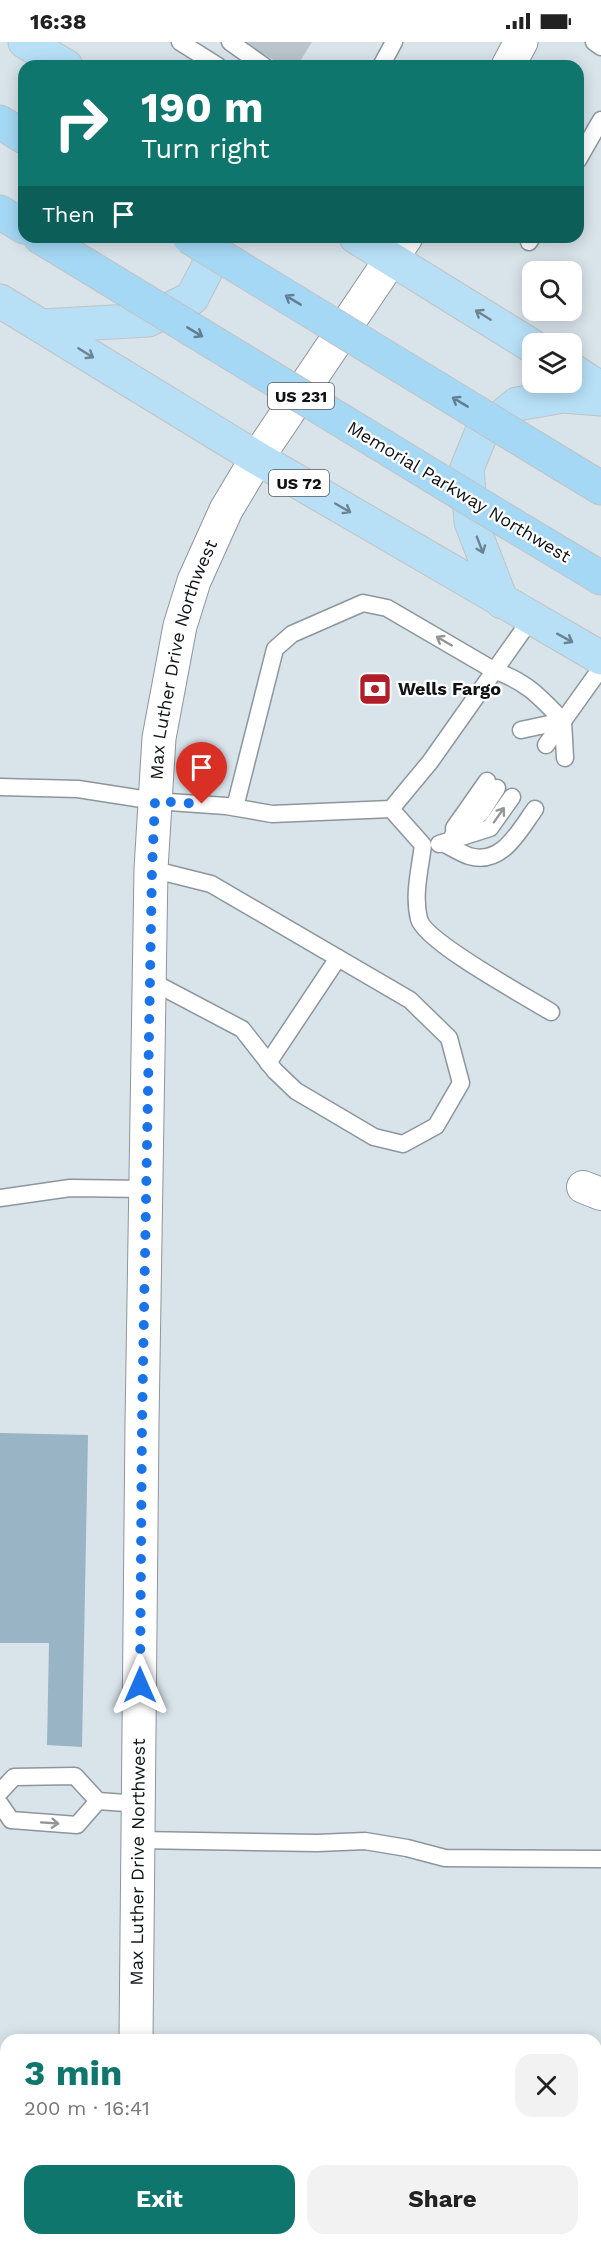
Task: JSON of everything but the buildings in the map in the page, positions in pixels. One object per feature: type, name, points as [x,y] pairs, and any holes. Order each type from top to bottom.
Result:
[{"type":"highway","points":[[25,42],[56,60]]},
{"type":"highway","points":[[0,122],[18,133]]},
{"type":"highway","points":[[0,212],[18,223]]},
{"type":"highway","name":"Memorial Parkway Northwest","points":[[50,243],[601,578]]},
{"type":"highway","points":[[199,243],[601,488]]},
{"type":"highway","points":[[42,326],[148,320],[192,298],[209,266],[209,243]]},
{"type":"highway","points":[[379,243],[399,248],[522,339]]},
{"type":"highway","name":"US 72","points":[[0,301],[257,458],[601,658]]},
{"type":"highway","points":[[582,377],[601,389]]},
{"type":"highway","points":[[502,602],[471,522],[467,468],[481,434],[517,404],[563,396],[601,399]]},
{"type":"street","points":[[511,60],[521,42]]},
{"type":"street","name":"Max Luther Drive Northwest","points":[[136,2034],[141,1435],[149,980],[159,738],[180,626],[194,580],[226,510],[257,458],[399,248]]},
{"type":"lane","points":[[180,42],[208,60]]},
{"type":"lane","points":[[230,42],[256,60]]},
{"type":"lane","points":[[384,60],[394,42]]},
{"type":"lane","points":[[594,42],[601,47]]},
{"type":"lane","points":[[584,150],[601,120]]},
{"type":"lane","points":[[235,807],[275,649],[292,634],[363,603],[387,608],[495,670],[514,677],[535,692],[563,721]]},
{"type":"lane","points":[[0,788],[78,789],[155,801],[235,807],[272,814],[391,809],[430,762],[531,619]]},
{"type":"lane","points":[[563,721],[543,745],[601,668]]},
{"type":"lane","points":[[423,845],[443,843],[490,828],[511,796]]},
{"type":"lane","points":[[443,843],[511,796]]},
{"type":"lane","points":[[443,843],[469,856],[489,857],[506,849],[511,796]]},
{"type":"lane","points":[[391,809],[423,845],[416,901],[420,922],[440,943],[551,1012]]},
{"type":"lane","points":[[149,980],[242,1029],[268,1063],[296,1091],[374,1137],[403,1144],[436,1126],[460,1083],[449,1038],[410,1000],[211,884],[152,869]]},
{"type":"lane","points":[[268,1063],[338,958]]},
{"type":"lane","points":[[0,1198],[70,1188],[146,1189]]},
{"type":"lane","points":[[0,1791],[14,1777],[75,1776],[98,1801],[139,1803]]},
{"type":"lane","points":[[0,1804],[11,1820],[77,1825],[98,1801]]},
{"type":"lane","points":[[138,1840],[216,1843],[365,1841],[407,1848],[445,1858],[601,1859]]},
{"type":"shaded area","points":[[0,1433],[88,1435],[82,1747],[47,1745],[49,1643],[0,1643]]},
{"type":"place","name":"Wells Fargo","points":[[375,689]]},
{"type":"route","points":[[140,1685],[142,1423],[155,801],[202,804]]}]
